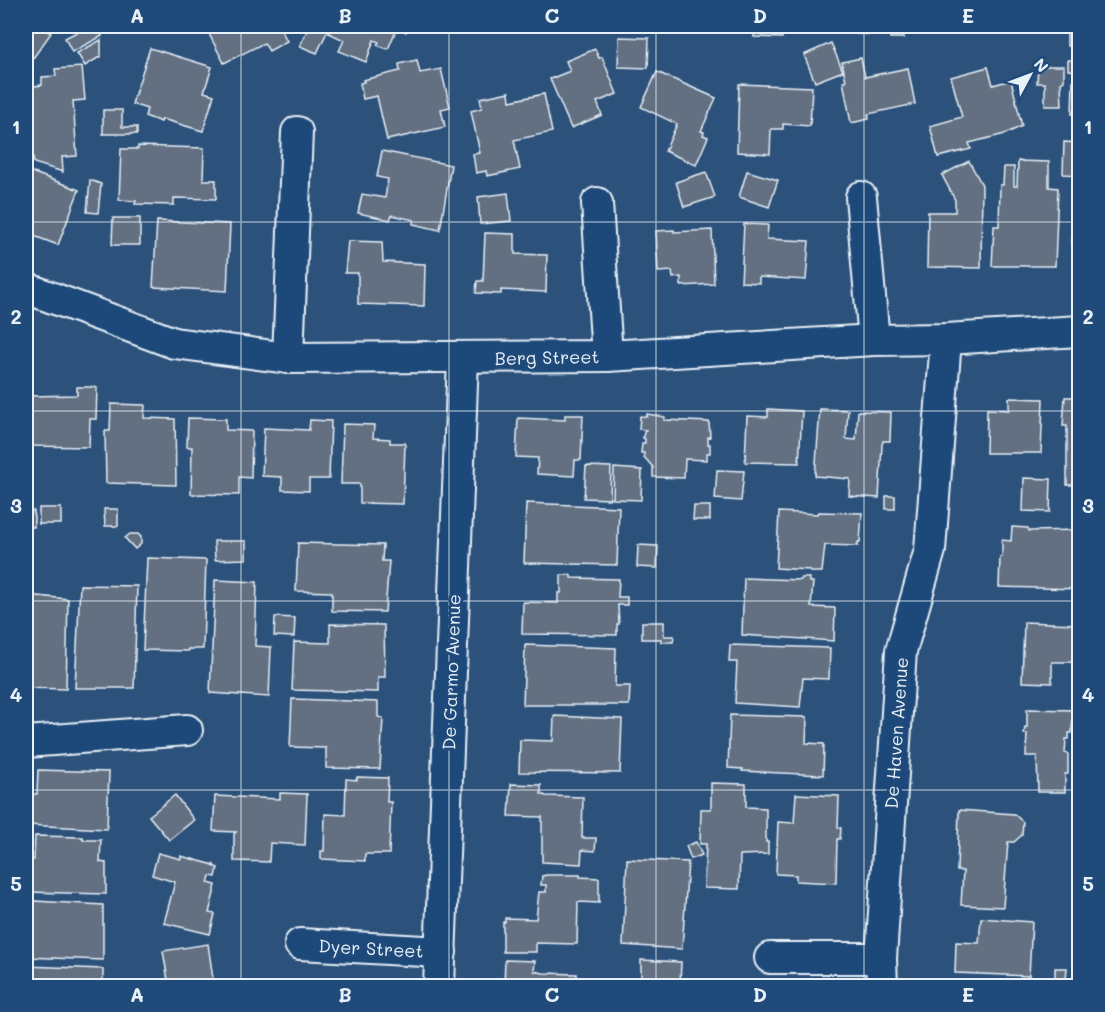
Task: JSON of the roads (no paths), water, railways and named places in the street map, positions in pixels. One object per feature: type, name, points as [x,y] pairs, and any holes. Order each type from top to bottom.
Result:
[{"type":"street","points":[[288,358],[297,132]]},
{"type":"street","points":[[861,197],[874,340]]},
{"type":"street","points":[[597,203],[607,356]]},
{"type":"street","name":"Berg Street","points":[[26,288],[174,343],[288,358],[607,356],[874,340],[945,339],[1080,331]]},
{"type":"street","name":"De Haven Avenue","points":[[882,972],[901,651],[930,550],[945,339]]},
{"type":"street","name":"De Garmo Avenue","points":[[439,987],[463,358]]},
{"type":"street","points":[[26,742],[187,730]]},
{"type":"street","name":"Dyer Street","points":[[300,944],[441,952]]},
{"type":"street","points":[[770,958],[882,972]]}]
